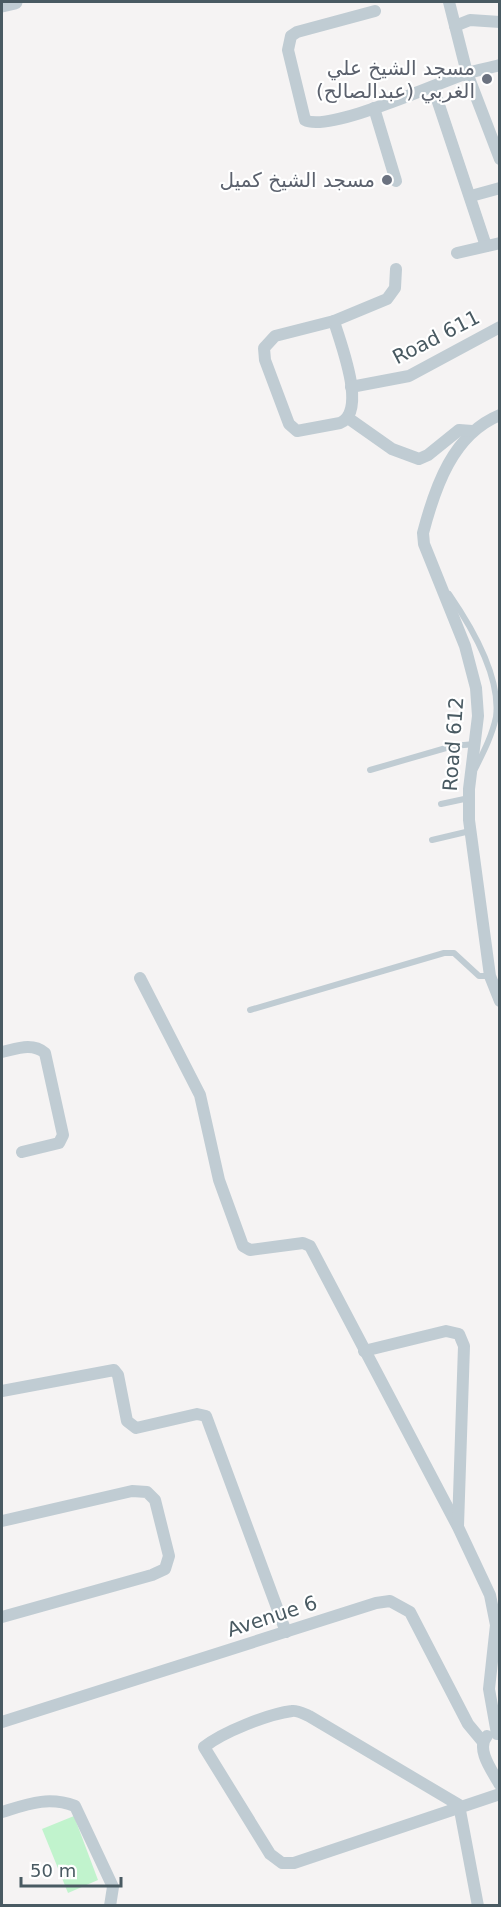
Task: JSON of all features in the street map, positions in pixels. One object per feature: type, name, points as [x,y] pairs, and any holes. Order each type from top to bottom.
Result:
[{"type":"street","points":[[2,5],[15,2]]},
{"type":"street","points":[[449,2],[468,73],[500,159]]},
{"type":"street","points":[[375,11],[297,32],[288,43],[305,120],[316,123],[374,108],[468,73],[500,65]]},
{"type":"street","points":[[455,26],[470,20],[500,22]]},
{"type":"street","points":[[433,87],[486,246]]},
{"type":"street","points":[[374,108],[396,181]]},
{"type":"street","points":[[471,196],[500,188]]},
{"type":"street","points":[[457,253],[500,243]]},
{"type":"street","points":[[334,321],[351,387],[351,409],[348,418],[340,423],[304,431],[293,430],[264,356],[266,344],[275,336],[334,321],[387,298],[394,288],[396,269]]},
{"type":"street","name":"Road 611","points":[[351,387],[390,381],[418,372],[500,327]]},
{"type":"street","points":[[348,418],[392,449],[419,459],[428,455],[459,430],[472,431],[500,416]]},
{"type":"street","name":"Road 612","points":[[472,431],[456,448],[423,533],[424,543],[473,673],[478,709],[470,781],[470,831],[490,976],[500,1001]]},
{"type":"street","points":[[140,978],[200,1095],[219,1180],[243,1246],[250,1250],[303,1243],[310,1246],[458,1527],[493,1605],[496,1625],[489,1689],[498,1735],[489,1735],[483,1742]]},
{"type":"street","points":[[2,1052],[38,1047],[45,1053],[63,1135],[58,1143],[22,1152]]},
{"type":"street","points":[[364,1351],[446,1331],[459,1334],[464,1346],[458,1527]]},
{"type":"street","points":[[2,1391],[114,1370],[118,1375],[127,1421],[131,1426],[136,1428],[197,1414],[206,1416],[286,1632]]},
{"type":"street","points":[[2,1521],[132,1491],[147,1492],[155,1500],[169,1556],[165,1569],[152,1575],[2,1617]]},
{"type":"street","name":"Avenue 6","points":[[2,1722],[383,1602],[405,1607],[414,1619],[468,1724],[483,1742],[483,1750],[496,1770],[500,1785]]},
{"type":"street","points":[[478,1905],[459,1805],[294,1710],[216,1737],[204,1747],[270,1854],[282,1863],[294,1863],[459,1805],[500,1794]]},
{"type":"street","points":[[2,1812],[44,1799],[59,1800],[75,1806],[113,1887],[110,1905]]},
{"type":"lane","points":[[438,579],[473,629],[493,681],[496,715],[490,740],[470,781]]},
{"type":"lane","points":[[370,770],[453,746],[475,744]]},
{"type":"lane","points":[[441,804],[469,798]]},
{"type":"lane","points":[[432,840],[470,831]]},
{"type":"lane","points":[[250,1010],[444,953],[454,953],[479,976],[490,976]]},
{"type":"green space","points":[[74,1816],[98,1880],[68,1893],[42,1829]]},
{"type":"place","name":"مسجد الشيخ علي الغربي (عبدالصالح)","points":[[487,79]]},
{"type":"place","name":"مسجد الشيخ كميل","points":[[387,180]]}]
